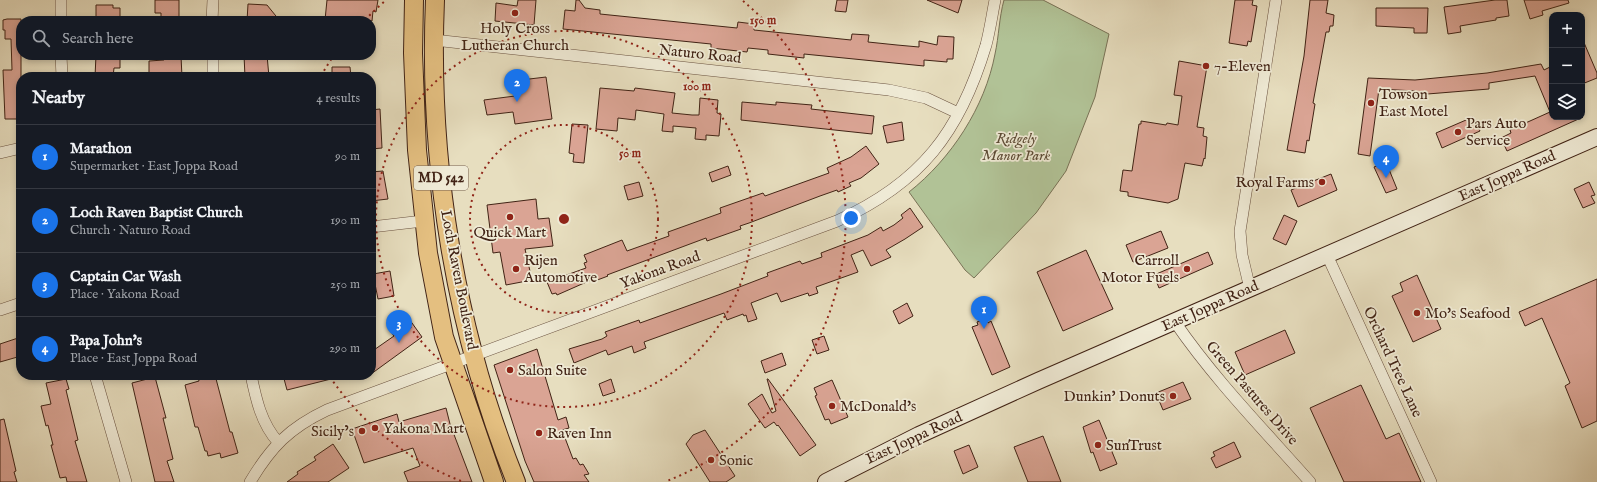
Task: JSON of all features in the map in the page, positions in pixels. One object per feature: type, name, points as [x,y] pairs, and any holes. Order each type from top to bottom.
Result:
[{"type":"main road","name":"Loch Raven Boulevard","points":[[414,0],[414,100],[423,221],[438,307],[452,362],[494,482]]},
{"type":"main road","name":"Loch Raven Boulevard","points":[[435,0],[434,40],[437,129],[443,193],[456,276],[474,354],[492,416],[516,482]]},
{"type":"main road","name":"East Joppa Road","points":[[826,482],[919,435],[1597,137]]},
{"type":"street","points":[[61,0],[61,16]]},
{"type":"street","points":[[212,16],[214,0]]},
{"type":"street","name":"Yakona Road","points":[[250,482],[262,462],[278,442],[301,424],[332,407],[837,221],[895,190],[911,177],[926,161],[940,143],[958,113],[978,71],[986,43],[995,0]]},
{"type":"street","points":[[1250,289],[1242,255],[1240,232],[1276,0]]},
{"type":"street","name":"Naturo Road","points":[[434,40],[889,90],[926,98],[958,113]]},
{"type":"street","points":[[61,60],[62,72]]},
{"type":"street","points":[[213,60],[213,72]]},
{"type":"street","points":[[0,153],[16,149]]},
{"type":"street","points":[[376,226],[423,221]]},
{"type":"street","name":"Orchard Tree Lane","points":[[1327,255],[1431,482]]},
{"type":"street","points":[[0,310],[16,305]]},
{"type":"street","name":"Green Pastures Drive","points":[[1175,322],[1186,338],[1241,404],[1310,482]]},
{"type":"street","points":[[96,380],[126,482]]},
{"type":"street","points":[[252,380],[261,415],[269,432],[278,442]]},
{"type":"green space","name":"Ridgely Manor Park","points":[[1004,0],[1043,0],[1109,34],[1095,97],[1066,171],[1036,213],[974,278],[965,270],[909,192],[939,164],[952,148],[974,112],[990,74]]},
{"type":"building","points":[[155,0],[179,0],[179,16],[161,16],[161,13],[155,13]]},
{"type":"building","points":[[327,0],[378,0],[376,12],[373,11],[372,16],[325,16]]},
{"type":"building","name":"Holy Cross Lutheran Church","points":[[518,0],[536,0],[534,25],[495,21],[496,3],[517,6]]},
{"type":"building","points":[[576,0],[579,0],[585,8],[600,10],[600,14],[737,28],[738,22],[754,24],[754,30],[851,40],[852,34],[869,35],[868,42],[897,45],[919,47],[919,41],[937,45],[938,36],[954,37],[953,59],[947,59],[947,62],[924,60],[924,66],[804,54],[804,58],[768,54],[768,50],[748,48],[747,52],[711,48],[711,44],[563,29],[565,10],[575,11]]},
{"type":"building","points":[[837,0],[848,0],[846,12],[835,11]]},
{"type":"building","points":[[927,0],[962,0],[958,13]]},
{"type":"building","points":[[1235,0],[1253,0],[1252,5],[1257,6],[1251,42],[1248,41],[1247,46],[1229,43]]},
{"type":"building","points":[[1310,0],[1328,0],[1326,13],[1334,15],[1333,26],[1330,26],[1329,32],[1326,32],[1313,103],[1315,104],[1309,141],[1307,140],[1305,153],[1287,150],[1304,56]]},
{"type":"building","points":[[1495,0],[1507,0],[1509,16],[1496,18],[1496,20],[1460,26],[1461,32],[1448,34],[1444,7]]},
{"type":"building","points":[[1524,0],[1568,0],[1569,3],[1542,11],[1543,15],[1530,19]]},
{"type":"building","points":[[248,4],[267,5],[276,16],[247,16]]},
{"type":"building","points":[[96,5],[113,5],[113,8],[120,8],[120,16],[96,16]]},
{"type":"building","points":[[1376,8],[1428,8],[1427,33],[1414,33],[1414,28],[1376,26]]},
{"type":"building","points":[[16,19],[16,60],[21,60],[21,72],[16,72],[16,119],[5,119],[3,70],[12,70],[11,39],[5,39],[3,20]]},
{"type":"building","points":[[1585,45],[1597,73],[1597,78],[1585,83]]},
{"type":"building","points":[[96,60],[120,60],[120,68],[114,68],[114,72],[95,72]]},
{"type":"building","points":[[181,60],[182,72],[149,72],[149,61]]},
{"type":"building","points":[[244,60],[267,60],[269,72],[245,72]]},
{"type":"building","points":[[1179,61],[1207,66],[1197,127],[1204,128],[1203,136],[1207,137],[1205,159],[1204,158],[1202,166],[1185,163],[1178,199],[1168,203],[1128,196],[1128,192],[1120,191],[1123,170],[1132,171],[1139,124],[1141,124],[1141,121],[1166,125],[1167,123],[1178,125],[1182,96],[1174,95]]},
{"type":"building","name":"Towson East Motel","points":[[1541,64],[1544,70],[1549,68],[1549,110],[1535,76],[1489,83],[1489,89],[1415,95],[1415,91],[1379,89],[1370,156],[1358,154],[1368,78],[1415,80],[1487,73]]},
{"type":"building","points":[[332,67],[350,67],[350,72],[332,72]]},
{"type":"building","points":[[546,77],[552,119],[515,124],[513,112],[487,115],[484,100],[515,96],[515,91],[522,90],[521,80]]},
{"type":"building","points":[[600,88],[634,91],[635,88],[675,93],[672,113],[699,115],[700,98],[718,100],[717,113],[721,114],[719,136],[706,135],[706,140],[695,139],[696,128],[673,126],[673,132],[662,131],[664,114],[636,110],[635,120],[618,118],[617,131],[596,129]]},
{"type":"building","points":[[742,102],[776,105],[776,102],[812,105],[811,109],[874,116],[872,134],[741,120]]},
{"type":"building","points":[[376,109],[380,109],[382,148],[376,149]]},
{"type":"building","name":"Towson East Motel","points":[[1549,112],[1549,120],[1576,120],[1507,151],[1501,138],[1511,133],[1510,130]]},
{"type":"building","name":"Pars Auto Service","points":[[1473,117],[1480,131],[1442,148],[1436,133]]},
{"type":"building","points":[[902,122],[904,140],[887,143],[883,126]]},
{"type":"building","points":[[572,124],[588,125],[584,163],[573,162],[574,154],[569,153]]},
{"type":"building","points":[[866,146],[879,164],[861,178],[849,183],[851,186],[838,192],[837,190],[740,226],[741,229],[707,241],[706,238],[592,282],[591,280],[557,295],[556,293],[552,294],[547,282],[586,268],[584,263],[587,262],[584,255],[622,240],[627,251],[669,236],[668,232],[721,213],[720,208],[763,193],[765,196],[829,173],[827,168],[851,157]]},
{"type":"building","points":[[1386,162],[1397,189],[1386,193],[1374,167]]},
{"type":"building","points":[[728,166],[731,175],[712,182],[709,173]]},
{"type":"building","points":[[383,171],[388,199],[376,200],[376,172]]},
{"type":"building","name":"Royal Farms","points":[[1331,174],[1337,190],[1298,207],[1291,190]]},
{"type":"building","points":[[639,182],[643,196],[628,200],[624,186]]},
{"type":"building","points":[[1589,182],[1595,195],[1591,196],[1595,203],[1583,208],[1574,189]]},
{"type":"building","points":[[536,199],[538,219],[549,218],[553,246],[525,249],[532,280],[506,285],[500,252],[493,253],[487,205]]},
{"type":"building","points":[[910,208],[923,227],[886,250],[891,257],[871,266],[863,250],[851,255],[858,272],[816,287],[818,293],[809,296],[808,293],[781,302],[777,293],[751,303],[757,319],[748,322],[746,315],[744,316],[743,314],[727,320],[724,313],[644,342],[646,348],[634,353],[632,346],[608,355],[606,350],[574,363],[569,349],[602,339],[607,336],[605,332],[639,320],[640,323],[721,294],[768,276],[767,273],[800,261],[802,264],[822,257],[821,253],[868,235],[881,227],[883,231],[894,225],[903,218],[901,215]]},
{"type":"building","name":"Royal Farms","points":[[1284,215],[1297,221],[1286,245],[1273,239]]},
{"type":"building","points":[[1161,231],[1168,248],[1133,262],[1126,245]]},
{"type":"building","points":[[1086,250],[1113,309],[1063,331],[1037,272]]},
{"type":"building","name":"Carroll Motor Fuels","points":[[1208,252],[1213,264],[1159,288],[1154,275]]},
{"type":"building","points":[[390,271],[394,296],[378,299],[376,289],[376,273]]},
{"type":"building","name":"Mo's Seafood","points":[[1417,275],[1441,329],[1413,342],[1392,296],[1403,291],[1400,283]]},
{"type":"building","points":[[1597,279],[1597,421],[1582,428],[1565,386],[1570,383],[1542,318],[1525,326],[1519,312]]},
{"type":"building","points":[[907,303],[913,316],[899,324],[893,311]]},
{"type":"building","points":[[407,316],[422,337],[376,370],[376,349],[394,336],[389,329]]},
{"type":"building","points":[[986,318],[988,323],[991,321],[1010,367],[992,375],[972,327],[978,325],[977,322]]},
{"type":"building","points":[[1285,330],[1295,353],[1245,375],[1235,352]]},
{"type":"building","points":[[824,336],[829,350],[817,354],[812,340]]},
{"type":"building","points":[[16,339],[16,357],[0,362],[0,344]]},
{"type":"building","points":[[537,349],[558,420],[566,417],[569,428],[562,430],[573,459],[576,458],[580,465],[583,464],[589,474],[584,475],[589,482],[534,482],[525,461],[494,365]]},
{"type":"building","points":[[782,353],[786,365],[765,373],[761,361]]},
{"type":"building","points":[[611,379],[615,392],[603,396],[599,384]]},
{"type":"building","points":[[767,379],[816,445],[800,456],[778,425],[777,426],[774,422],[765,428],[748,404],[762,394],[772,413],[776,411]]},
{"type":"building","points":[[66,380],[69,389],[66,390],[78,440],[75,441],[87,482],[67,482],[66,477],[60,478],[51,445],[53,445],[48,425],[46,426],[41,406],[51,404],[46,383]]},
{"type":"building","points":[[144,380],[156,380],[166,418],[163,418],[173,459],[167,461],[174,482],[155,482],[132,383]]},
{"type":"building","points":[[216,380],[230,432],[232,432],[238,453],[221,458],[220,453],[208,456],[207,451],[205,451],[198,427],[195,427],[185,385],[199,381]]},
{"type":"building","points":[[284,380],[327,380],[287,390]]},
{"type":"building","name":"McDonald's","points":[[832,380],[848,417],[831,424],[829,419],[825,420],[815,396],[817,395],[814,388]]},
{"type":"building","name":"Dunkin' Donuts","points":[[1183,382],[1191,399],[1163,410],[1156,393]]},
{"type":"building","points":[[1361,385],[1386,439],[1399,433],[1421,482],[1344,482],[1310,408]]},
{"type":"building","points":[[446,408],[450,424],[472,482],[408,482],[404,472],[420,466],[413,448],[364,463],[352,429],[397,414],[399,422]]},
{"type":"building","points":[[4,419],[16,471],[14,472],[17,482],[0,482],[0,420]]},
{"type":"building","name":"SunTrust","points":[[1099,420],[1117,464],[1100,471],[1093,452],[1091,453],[1083,427]]},
{"type":"building","name":"Sonic","points":[[705,430],[735,476],[726,482],[710,482],[686,444],[693,435]]},
{"type":"building","points":[[1043,436],[1061,482],[1028,482],[1014,447]]},
{"type":"building","points":[[1234,442],[1241,457],[1216,468],[1211,458],[1215,456],[1213,452]]},
{"type":"building","points":[[333,444],[349,468],[328,482],[287,482],[298,474],[297,472],[316,460],[314,457]]},
{"type":"building","points":[[969,445],[978,467],[963,474],[954,451]]},
{"type":"place","name":"Holy Cross Lutheran Church","points":[[515,13]]},
{"type":"place","name":"7-Eleven","points":[[1206,66]]},
{"type":"place","name":"Loch Raven Baptist Church","points":[[517,102]]},
{"type":"place","name":"Towson East Motel","points":[[1371,103]]},
{"type":"place","name":"Pars Auto Service","points":[[1458,132]]},
{"type":"place","name":"Papa John's","points":[[1386,178]]},
{"type":"place","name":"Royal Farms","points":[[1322,182]]},
{"type":"place","name":"Quick Mart","points":[[510,217]]},
{"type":"place","name":"Rijen Automotive","points":[[516,269]]},
{"type":"place","name":"Carroll Motor Fuels","points":[[1187,269]]},
{"type":"place","name":"Mo's Seafood","points":[[1417,313]]},
{"type":"place","name":"Marathon","points":[[984,329]]},
{"type":"place","name":"Captain Car Wash","points":[[399,343]]},
{"type":"place","name":"Salon Suite","points":[[510,370]]},
{"type":"place","name":"Dunkin' Donuts","points":[[1173,396]]},
{"type":"place","name":"McDonald's","points":[[832,406]]},
{"type":"place","name":"Yakona Mart","points":[[375,428]]},
{"type":"place","name":"Sicily’s","points":[[362,431]]},
{"type":"place","name":"Raven Inn","points":[[539,433]]},
{"type":"place","name":"SunTrust","points":[[1098,445]]},
{"type":"place","name":"Sonic","points":[[711,460]]}]
